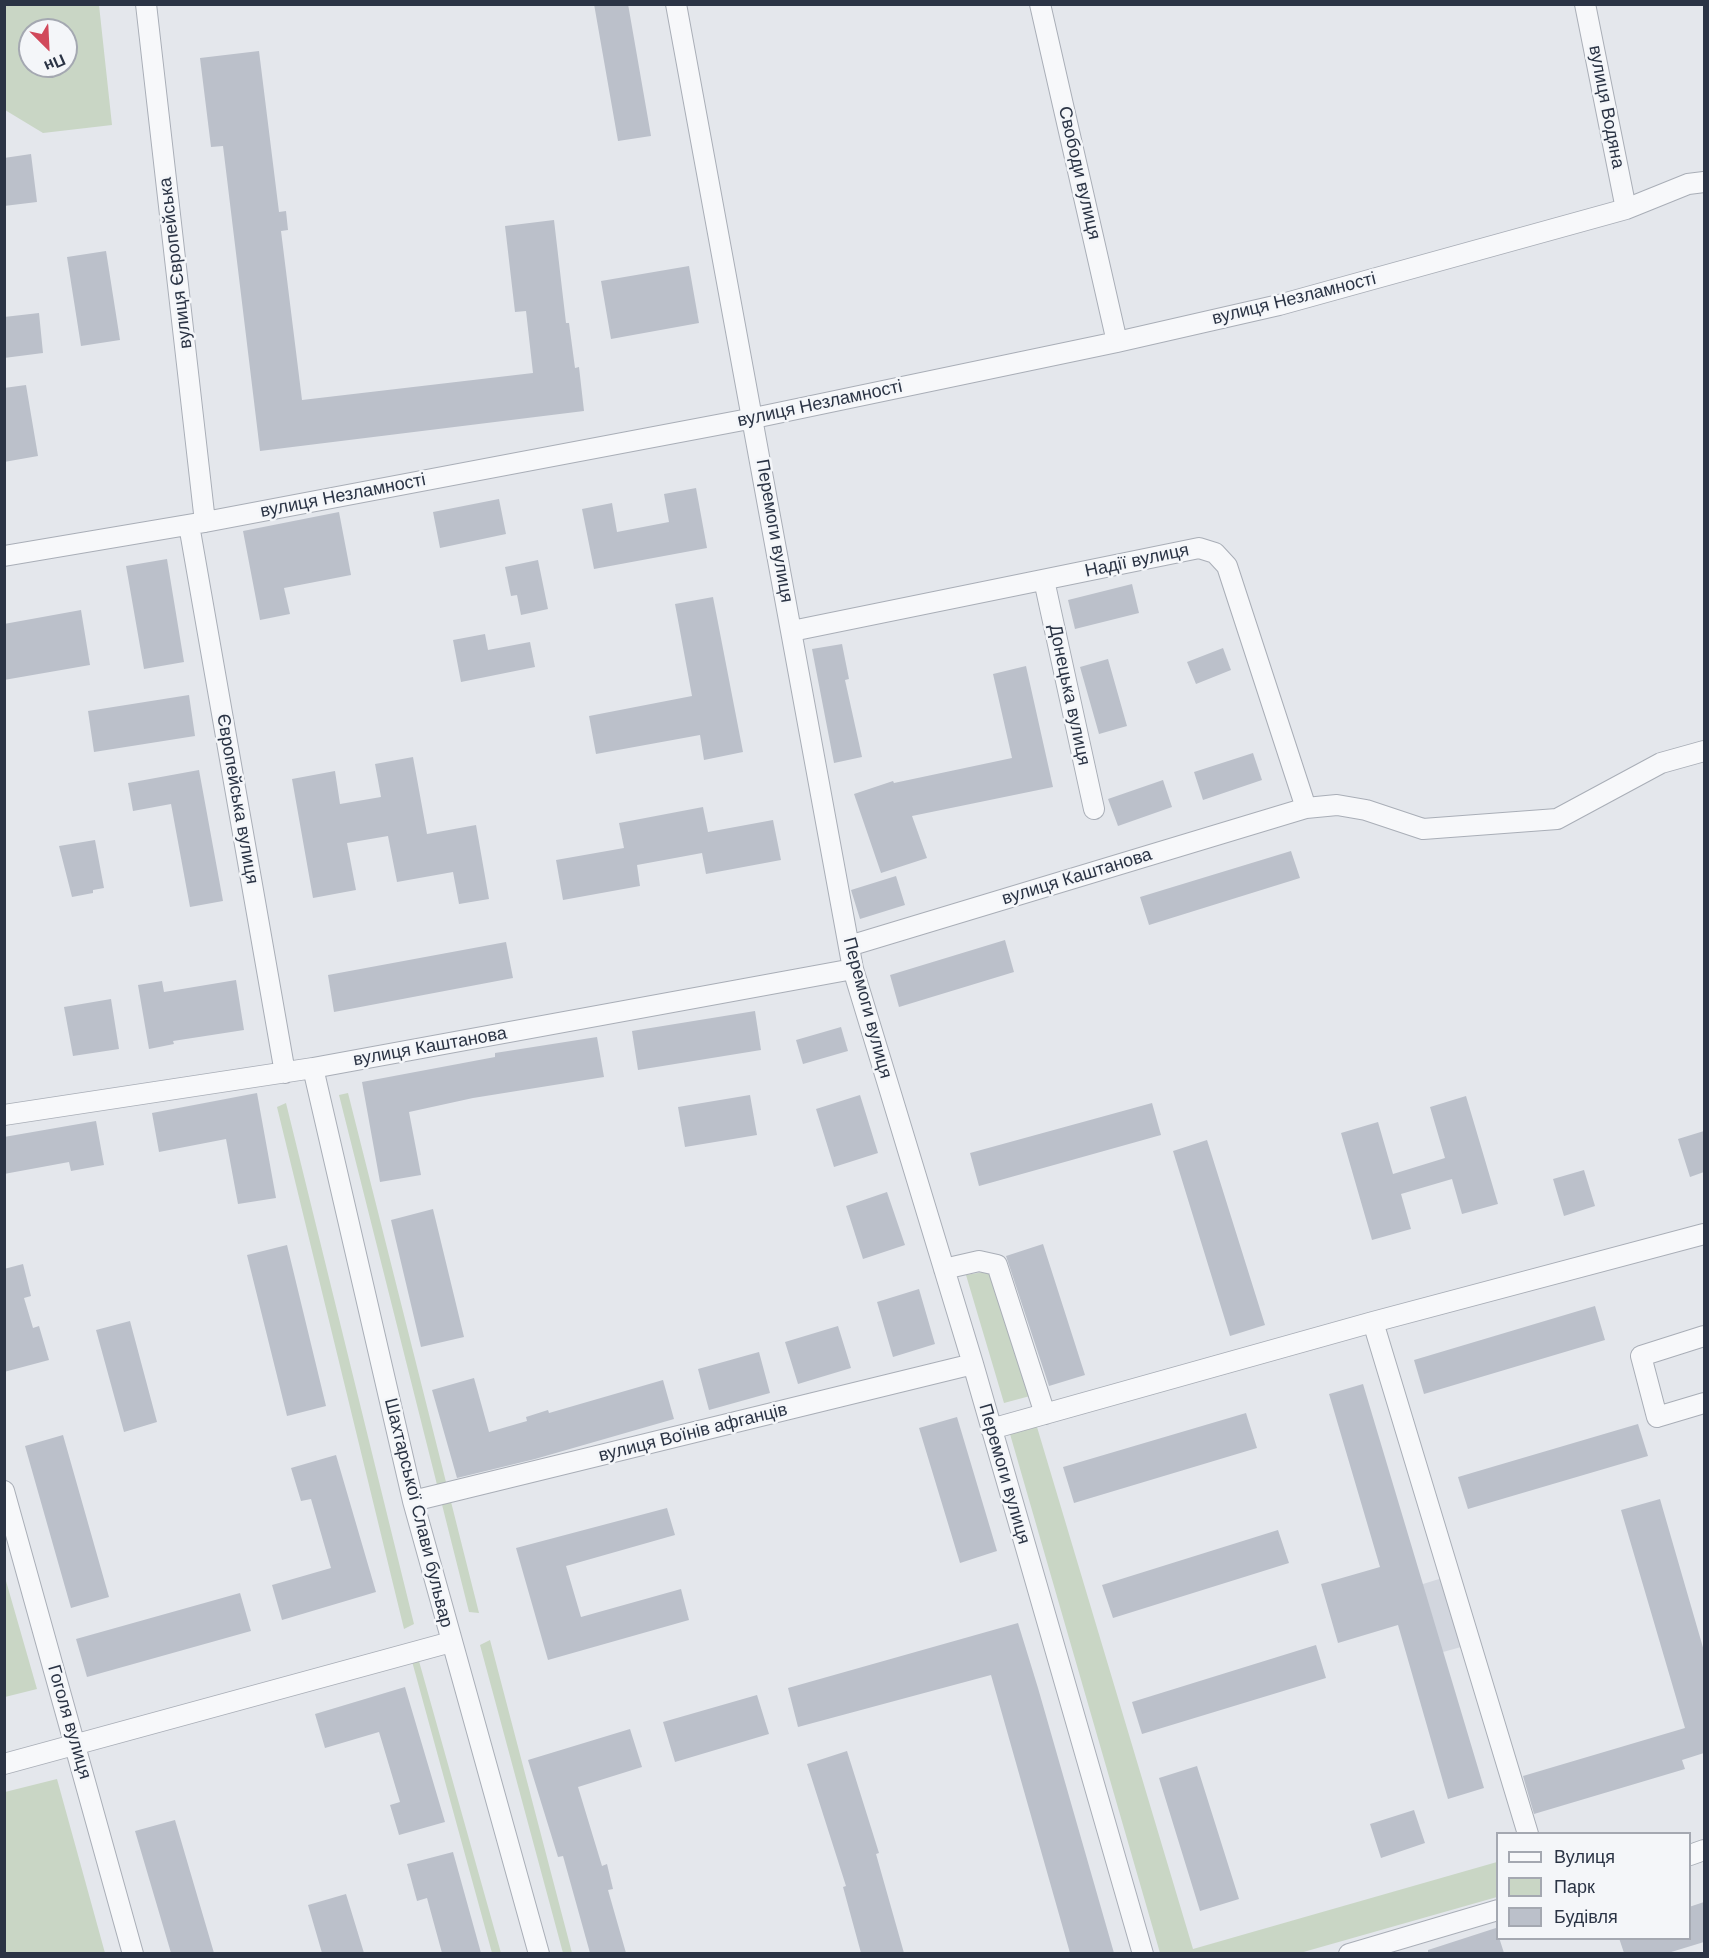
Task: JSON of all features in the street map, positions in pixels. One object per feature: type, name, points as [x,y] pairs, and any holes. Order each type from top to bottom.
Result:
[{"type":"street","name":"вулиця Європейська","points":[[146,4],[197,523]]},
{"type":"street","name":"Перемоги вулиця","points":[[676,4],[754,418],[853,969],[973,1364],[1143,1953]]},
{"type":"street","name":"Свободи вулиця","points":[[1040,4],[1117,342]]},
{"type":"street","name":"вулиця Водяна","points":[[1586,4],[1626,209]]},
{"type":"street","name":"вулиця Незламності","points":[[4,556],[197,523],[754,418],[1117,342],[1279,305],[1626,209],[1688,184],[1704,182]]},
{"type":"street","name":"Європейська вулиця","points":[[197,523],[285,1073]]},
{"type":"street","name":"Надії вулиця","points":[[792,631],[1199,548],[1215,553],[1227,566],[1306,808]]},
{"type":"street","name":"Донецька вулиця","points":[[1044,580],[1094,809]]},
{"type":"street","name":"вулиця Каштанова","points":[[849,946],[1306,808],[1337,805],[1366,810],[1423,829],[1557,819],[1661,763],[1704,751]]},
{"type":"street","name":"вулиця Каштанова","points":[[4,1115],[285,1073],[853,969]]},
{"type":"street","name":"Шахтарської Слави бульвар","points":[[313,1068],[413,1501],[539,1953]]},
{"type":"street","points":[[991,1429],[1373,1322],[1704,1234]]},
{"type":"street","points":[[944,1269],[979,1261],[997,1265],[1045,1414]]},
{"type":"street","points":[[1373,1322],[1528,1832]]},
{"type":"street","points":[[1704,1336],[1641,1356],[1657,1417],[1704,1403]]},
{"type":"street","name":"вулиця Воїнів афганців","points":[[413,1501],[973,1364]]},
{"type":"street","name":"Гоголя вулиця","points":[[4,1491],[133,1953]]},
{"type":"street","points":[[4,1764],[451,1642]]},
{"type":"street","points":[[1349,1953],[1389,1948],[1496,1910]]},
{"type":"shaded area","points":[[1452,1575],[1472,1644],[1414,1660],[1394,1593]]},
{"type":"green space","points":[[5,4],[99,5],[112,125],[43,133],[5,110]]},
{"type":"green space","points":[[348,1093],[479,1613],[469,1612],[339,1095]]},
{"type":"green space","points":[[286,1103],[414,1624],[404,1629],[277,1107]]},
{"type":"green space","points":[[989,1271],[1030,1396],[1004,1403],[966,1275]]},
{"type":"green space","points":[[1037,1427],[1193,1949],[1496,1862],[1496,1897],[1300,1953],[1160,1953],[1010,1434]]},
{"type":"green space","points":[[4,1574],[37,1689],[5,1697],[4,1697]]},
{"type":"green space","points":[[490,1640],[572,1953],[563,1953],[480,1645]]},
{"type":"green space","points":[[410,1654],[417,1654],[501,1953],[492,1953]]},
{"type":"green space","points":[[57,1779],[105,1953],[5,1953],[5,1792]]},
{"type":"building","points":[[594,4],[628,4],[651,136],[618,141]]},
{"type":"building","points":[[259,51],[279,212],[286,211],[288,230],[281,231],[302,400],[533,373],[526,311],[515,312],[505,226],[554,220],[566,323],[569,323],[575,368],[579,367],[584,411],[260,451],[223,146],[211,147],[200,58]]},
{"type":"building","points":[[31,154],[37,202],[4,206],[4,158]]},
{"type":"building","points":[[106,251],[120,340],[81,346],[67,257]]},
{"type":"building","points":[[689,266],[699,323],[611,339],[601,281]]},
{"type":"building","points":[[39,313],[43,353],[4,358],[4,317]]},
{"type":"building","points":[[26,385],[38,456],[4,462],[4,388]]},
{"type":"building","points":[[696,488],[707,548],[594,569],[582,509],[612,503],[617,532],[669,522],[664,494]]},
{"type":"building","points":[[499,499],[506,534],[440,548],[433,512]]},
{"type":"building","points":[[339,512],[351,575],[284,588],[290,614],[260,620],[243,531]]},
{"type":"building","points":[[167,559],[184,662],[144,669],[126,566]]},
{"type":"building","points":[[538,560],[548,609],[521,615],[517,595],[511,596],[505,567]]},
{"type":"building","points":[[1132,584],[1139,613],[1075,629],[1068,600]]},
{"type":"building","points":[[713,597],[743,752],[704,760],[700,735],[596,754],[589,716],[692,696],[675,604]]},
{"type":"building","points":[[81,610],[90,665],[4,680],[4,624]]},
{"type":"building","points":[[485,634],[488,650],[530,642],[535,667],[461,682],[453,640]]},
{"type":"building","points":[[842,644],[849,679],[845,680],[862,757],[834,763],[812,649]]},
{"type":"building","points":[[1223,648],[1231,670],[1196,684],[1187,662]]},
{"type":"building","points":[[1108,659],[1127,726],[1099,734],[1080,667]]},
{"type":"building","points":[[1026,666],[1053,787],[912,816],[927,858],[881,873],[854,794],[893,781],[894,783],[1012,758],[993,674]]},
{"type":"building","points":[[189,695],[195,736],[94,752],[88,711]]},
{"type":"building","points":[[1253,753],[1262,780],[1203,800],[1194,772]]},
{"type":"building","points":[[413,757],[427,834],[476,825],[489,899],[459,904],[453,872],[397,882],[388,836],[347,843],[356,890],[313,898],[292,779],[335,771],[340,804],[381,797],[375,764]]},
{"type":"building","points":[[199,770],[223,901],[190,907],[171,804],[133,811],[128,783]]},
{"type":"building","points":[[1163,780],[1172,807],[1118,826],[1108,799]]},
{"type":"building","points":[[703,807],[708,832],[773,820],[781,860],[706,874],[702,853],[637,865],[640,886],[563,900],[556,860],[624,848],[619,823]]},
{"type":"building","points":[[95,840],[104,888],[93,890],[93,893],[72,897],[59,846]]},
{"type":"building","points":[[1291,851],[1300,878],[1149,925],[1140,897]]},
{"type":"building","points":[[896,876],[905,905],[860,919],[851,890]]},
{"type":"building","points":[[1005,940],[1014,972],[899,1007],[890,975]]},
{"type":"building","points":[[506,942],[513,978],[334,1012],[328,975]]},
{"type":"building","points":[[236,980],[244,1030],[173,1041],[174,1044],[149,1049],[138,985],[162,981],[164,992]]},
{"type":"building","points":[[111,999],[119,1049],[73,1056],[64,1007]]},
{"type":"building","points":[[755,1011],[761,1050],[638,1070],[632,1031]]},
{"type":"building","points":[[841,1027],[848,1051],[803,1064],[796,1040]]},
{"type":"building","points":[[597,1037],[604,1077],[473,1098],[409,1112],[421,1175],[380,1182],[362,1082],[495,1057],[495,1053]]},
{"type":"building","points":[[257,1093],[276,1198],[238,1204],[226,1139],[159,1152],[152,1113]]},
{"type":"building","points":[[750,1095],[757,1135],[685,1147],[678,1107]]},
{"type":"building","points":[[860,1095],[878,1153],[834,1167],[816,1109]]},
{"type":"building","points":[[1466,1096],[1498,1204],[1462,1214],[1452,1179],[1401,1194],[1411,1229],[1372,1240],[1341,1133],[1378,1122],[1393,1174],[1445,1158],[1430,1107]]},
{"type":"building","points":[[1152,1103],[1161,1135],[979,1186],[970,1153]]},
{"type":"building","points":[[96,1121],[104,1165],[71,1171],[69,1162],[4,1174],[4,1137]]},
{"type":"building","points":[[1704,1131],[1704,1172],[1690,1177],[1678,1139]]},
{"type":"building","points":[[1207,1140],[1265,1325],[1230,1336],[1173,1151]]},
{"type":"building","points":[[1584,1170],[1595,1206],[1564,1216],[1553,1179]]},
{"type":"building","points":[[887,1192],[905,1245],[863,1259],[846,1206]]},
{"type":"building","points":[[433,1209],[464,1337],[421,1347],[391,1220]]},
{"type":"building","points":[[1043,1244],[1085,1375],[1049,1386],[1006,1256]]},
{"type":"building","points":[[287,1245],[326,1406],[287,1416],[247,1255]]},
{"type":"building","points":[[23,1264],[31,1296],[24,1298],[33,1328],[39,1326],[49,1360],[4,1372],[4,1269]]},
{"type":"building","points":[[919,1289],[935,1344],[893,1357],[877,1302]]},
{"type":"building","points":[[1595,1306],[1605,1340],[1424,1394],[1414,1360]]},
{"type":"building","points":[[130,1321],[157,1422],[124,1432],[96,1330]]},
{"type":"building","points":[[838,1326],[851,1368],[798,1384],[785,1342]]},
{"type":"building","points":[[759,1352],[770,1393],[709,1410],[698,1369]]},
{"type":"building","points":[[474,1378],[489,1432],[527,1421],[526,1417],[548,1410],[549,1413],[663,1380],[674,1419],[535,1459],[457,1478],[432,1390]]},
{"type":"building","points":[[1363,1384],[1484,1788],[1448,1799],[1398,1625],[1338,1643],[1321,1584],[1380,1567],[1329,1394]]},
{"type":"building","points":[[1246,1413],[1257,1448],[1074,1503],[1063,1467]]},
{"type":"building","points":[[957,1417],[997,1551],[960,1563],[919,1428]]},
{"type":"building","points":[[1638,1424],[1648,1456],[1468,1509],[1458,1477]]},
{"type":"building","points":[[63,1435],[109,1597],[71,1608],[25,1446]]},
{"type":"building","points":[[336,1455],[376,1592],[282,1620],[272,1585],[331,1568],[311,1499],[301,1501],[291,1468]]},
{"type":"building","points":[[1660,1499],[1704,1651],[1704,1753],[1682,1760],[1685,1769],[1534,1814],[1523,1776],[1685,1728],[1621,1510]]},
{"type":"building","points":[[667,1508],[675,1535],[566,1566],[581,1617],[681,1589],[689,1620],[548,1660],[516,1548]]},
{"type":"building","points":[[1278,1530],[1289,1563],[1113,1618],[1102,1585]]},
{"type":"building","points":[[240,1593],[251,1631],[87,1677],[76,1639]]},
{"type":"building","points":[[1018,1623],[1114,1953],[1070,1953],[991,1675],[798,1727],[788,1688]]},
{"type":"building","points":[[1316,1645],[1326,1678],[1142,1734],[1132,1702]]},
{"type":"building","points":[[405,1687],[445,1822],[399,1835],[390,1805],[400,1802],[379,1732],[325,1748],[315,1714]]},
{"type":"building","points":[[757,1695],[769,1734],[675,1762],[663,1722]]},
{"type":"building","points":[[630,1729],[642,1767],[578,1787],[602,1866],[607,1864],[613,1889],[608,1890],[626,1953],[590,1953],[563,1856],[558,1857],[528,1760]]},
{"type":"building","points":[[847,1751],[879,1853],[876,1854],[904,1953],[861,1953],[843,1887],[846,1886],[807,1764]]},
{"type":"building","points":[[1197,1766],[1239,1899],[1200,1911],[1159,1778]]},
{"type":"building","points":[[1414,1810],[1425,1843],[1381,1858],[1370,1824]]},
{"type":"building","points":[[175,1820],[214,1953],[171,1953],[135,1831]]},
{"type":"building","points":[[453,1852],[481,1953],[442,1953],[427,1898],[417,1901],[407,1864]]},
{"type":"building","points":[[346,1894],[364,1953],[322,1953],[308,1905]]},
{"type":"building","points":[[1704,1902],[1704,1942],[1668,1953],[1624,1953],[1620,1940],[1691,1940],[1691,1906]]},
{"type":"building","points":[[1496,1928],[1496,1940],[1500,1940],[1504,1953],[1428,1953],[1428,1950]]}]
